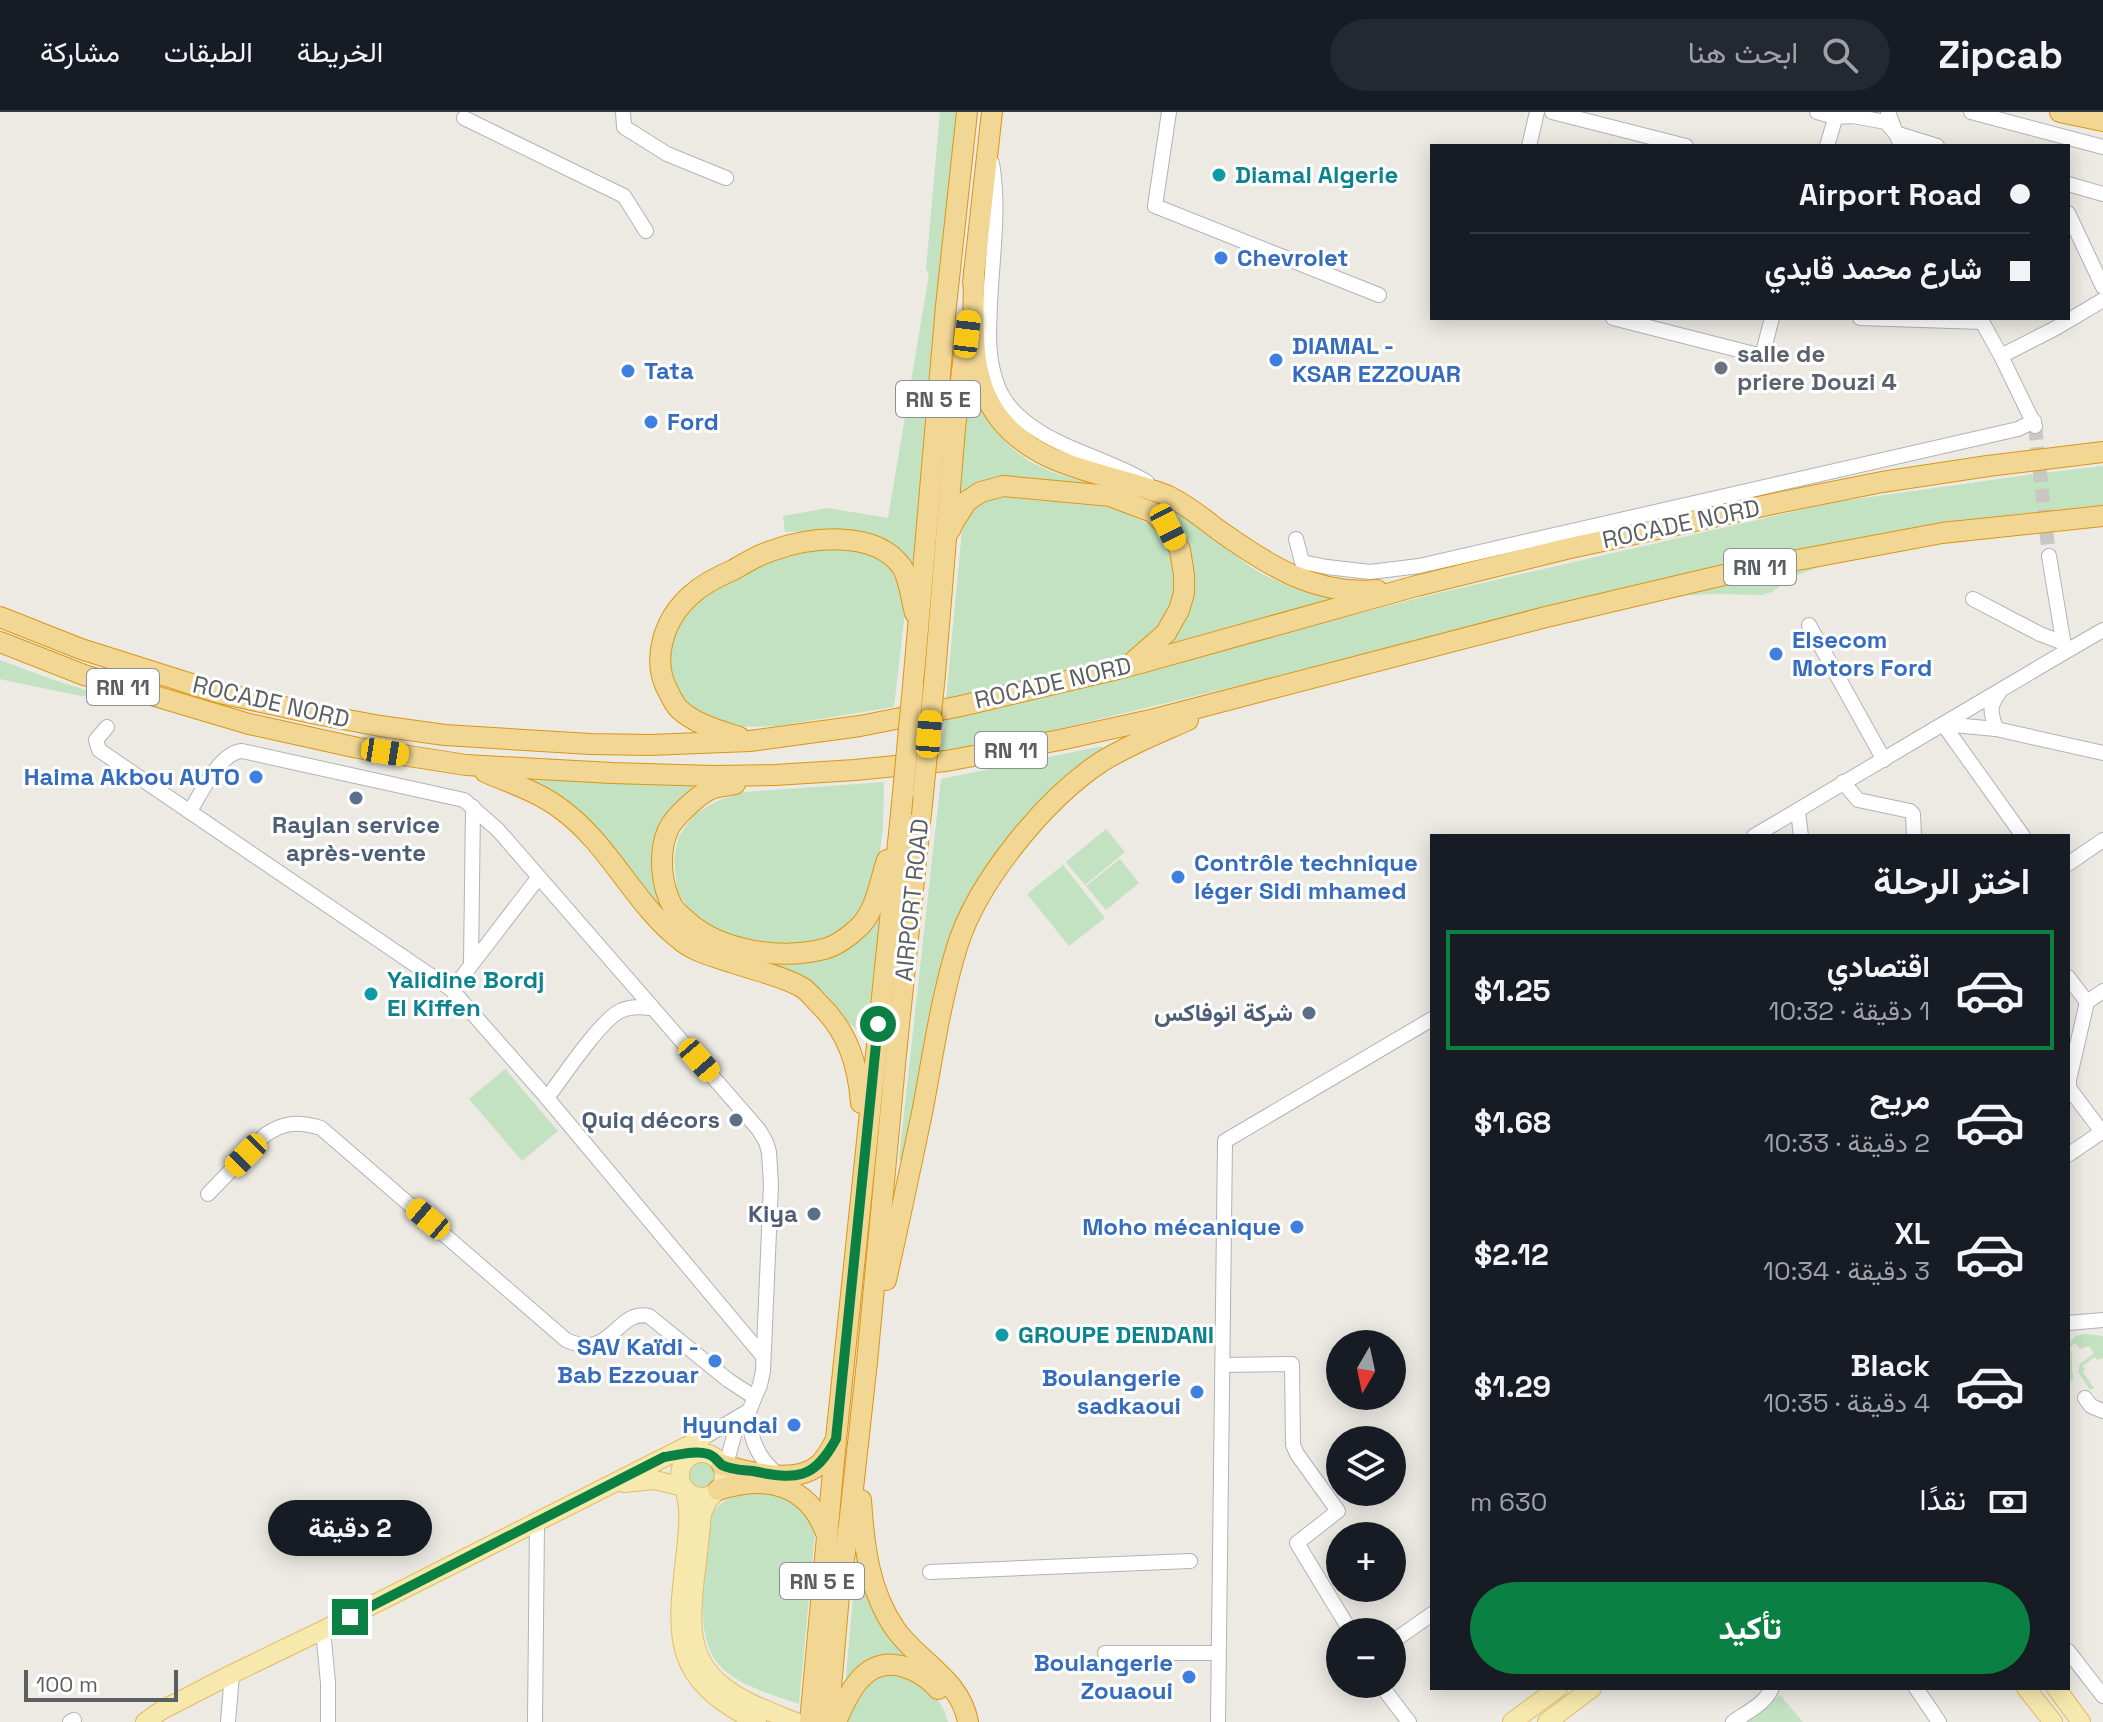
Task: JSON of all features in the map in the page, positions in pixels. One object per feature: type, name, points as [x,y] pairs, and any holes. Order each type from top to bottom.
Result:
[{"type":"highway","name":"RN 5 E","points":[[901,814],[946,306],[967,112]]},
{"type":"highway","name":"RN 5 E","points":[[945,549],[955,428],[992,112]]},
{"type":"highway","points":[[2060,112],[2103,121]]},
{"type":"highway","points":[[974,272],[975,353],[986,395],[1000,420],[1019,439],[1067,466],[1171,497],[1275,568],[1307,581],[1354,590],[1416,586]]},
{"type":"highway","name":"ROCADE NORD","points":[[0,617],[81,649],[220,693],[380,726],[445,735],[590,744],[750,741],[860,726],[961,706],[1126,667],[1416,586],[1566,549],[1792,500],[1912,478],[2103,452]]},
{"type":"highway","points":[[945,549],[953,523],[967,501],[981,492],[1003,486],[1110,496],[1152,512],[1168,527],[1180,550],[1184,593],[1179,610],[1166,633],[1126,667]]},
{"type":"highway","name":"ROCADE NORD","points":[[0,642],[84,675],[249,724],[358,748],[466,765],[612,773],[775,775],[946,761],[1100,731],[1546,617],[1749,569],[1942,533],[2103,516]]},
{"type":"highway","points":[[750,741],[694,720],[677,707],[663,683],[659,661],[661,643],[672,618],[691,594],[771,551],[827,539],[851,538],[882,549],[903,567],[919,626]]},
{"type":"highway","name":"AIRPORT ROAD","points":[[828,1722],[839,1595],[867,1362],[945,549]]},
{"type":"highway","points":[[867,1362],[957,945],[979,898],[1015,843],[1057,797],[1101,762],[1242,696]]},
{"type":"highway","points":[[466,765],[522,787],[561,808],[593,839],[645,905],[682,942],[803,988],[826,1010],[845,1036],[855,1058],[865,1144]]},
{"type":"highway","points":[[775,775],[712,789],[689,804],[668,828],[662,851],[663,880],[674,909],[697,930],[735,947],[763,952],[826,949],[862,925],[874,902],[901,814]]},
{"type":"highway","name":"AIRPORT ROAD","points":[[810,1722],[865,1144],[901,814]]},
{"type":"highway","points":[[721,1477],[798,1475],[811,1471],[822,1462],[836,1439]]},
{"type":"highway","points":[[857,1452],[866,1554],[877,1595],[899,1634],[959,1696],[968,1722]]},
{"type":"highway","points":[[721,1477],[730,1486],[759,1483],[788,1488],[809,1502],[827,1536]]},
{"type":"highway","points":[[836,1722],[850,1690],[862,1676],[877,1666],[894,1665],[915,1670],[932,1681],[946,1697],[955,1722]]},
{"type":"main road","points":[[694,1452],[680,1475],[690,1510],[680,1601],[682,1645],[687,1662],[701,1683],[739,1713],[757,1722]]},
{"type":"main road","points":[[145,1722],[162,1716],[232,1674],[664,1457],[694,1452],[714,1456],[721,1477],[702,1514],[691,1615],[693,1639],[704,1666],[722,1685],[743,1699],[788,1718]]},
{"type":"main road","points":[[609,1485],[655,1480],[684,1488],[695,1496],[708,1496],[721,1477]]},
{"type":"main road","points":[[1512,1722],[1555,1690]]},
{"type":"main road","points":[[1547,1722],[1589,1690]]},
{"type":"main road","points":[[2028,1690],[2051,1720],[2068,1705]]},
{"type":"main road","points":[[2057,1690],[2081,1722]]},
{"type":"street","points":[[623,112],[624,127],[667,154],[726,178]]},
{"type":"street","points":[[1169,112],[1155,206],[1379,295]]},
{"type":"street","points":[[1529,144],[1537,112]]},
{"type":"street","points":[[1552,112],[1678,144]]},
{"type":"street","points":[[1817,112],[1886,122],[1898,139],[1926,144]]},
{"type":"street","points":[[1888,112],[1898,139]]},
{"type":"street","points":[[1971,112],[2103,147]]},
{"type":"street","points":[[1828,144],[1836,114]]},
{"type":"street","points":[[464,118],[624,196],[646,231]]},
{"type":"street","points":[[989,143],[996,204],[989,351],[995,381],[1002,395],[1020,417],[1040,432],[1128,471],[1171,497]]},
{"type":"street","points":[[2070,185],[2103,194]]},
{"type":"street","points":[[2070,217],[2103,287]]},
{"type":"street","points":[[2070,316],[2103,300]]},
{"type":"street","points":[[1621,320],[1762,356],[1771,320]]},
{"type":"street","points":[[1296,539],[1302,562],[1370,572],[1419,566],[2035,424],[1981,320]]},
{"type":"street","points":[[2001,356],[2052,324]]},
{"type":"street","points":[[2049,556],[2064,648]]},
{"type":"street","points":[[1973,599],[2064,648]]},
{"type":"street","points":[[1809,625],[1884,760]]},
{"type":"street","points":[[1758,834],[2001,691],[2064,648],[2103,630]]},
{"type":"street","points":[[1996,729],[1991,703],[2001,691]]},
{"type":"street","points":[[1943,724],[1996,729],[2103,753]]},
{"type":"street","points":[[1943,724],[2022,834]]},
{"type":"street","points":[[107,727],[96,740],[99,750],[452,990],[547,1098],[762,1355]]},
{"type":"street","points":[[190,811],[224,759],[233,752],[242,751],[464,800],[498,830],[759,1130],[769,1152],[771,1185],[763,1371],[752,1404],[735,1432],[721,1477]]},
{"type":"street","points":[[1843,782],[1858,800],[1910,811],[1913,814],[1914,834]]},
{"type":"street","points":[[471,963],[473,807]]},
{"type":"street","points":[[1798,811],[1801,834]]},
{"type":"street","points":[[2070,863],[2103,840]]},
{"type":"street","points":[[452,990],[538,878]]},
{"type":"street","points":[[2070,980],[2087,1002]]},
{"type":"street","points":[[2070,1076],[2087,1002],[2103,991]]},
{"type":"street","points":[[547,1098],[607,1021],[622,1010],[637,1006],[651,1008]]},
{"type":"street","points":[[1218,1722],[1225,1141],[1430,1020]]},
{"type":"street","points":[[2070,1089],[2102,1132],[2070,1154]]},
{"type":"street","points":[[208,1194],[275,1128],[288,1123],[305,1123],[321,1128],[566,1340],[580,1346],[594,1344],[605,1340],[630,1318],[639,1314],[649,1316],[728,1380],[752,1404],[751,1434],[759,1455],[779,1475]]},
{"type":"street","points":[[2071,1325],[2103,1320]]},
{"type":"street","points":[[1223,1365],[1292,1364],[1293,1445],[1338,1511],[1297,1543],[1343,1618]]},
{"type":"street","points":[[2085,1398],[2091,1406],[2103,1411]]},
{"type":"street","points":[[694,1452],[752,1404]]},
{"type":"street","points":[[535,1722],[537,1523]]},
{"type":"street","points":[[930,1572],[1190,1561]]},
{"type":"street","points":[[1406,1632],[1430,1615]]},
{"type":"street","points":[[323,1630],[328,1722]]},
{"type":"street","points":[[1105,1653],[1217,1653]]},
{"type":"street","points":[[2070,1654],[2103,1696]]},
{"type":"street","points":[[228,1722],[232,1674]]},
{"type":"street","points":[[1733,1722],[1761,1703],[1771,1690]]},
{"type":"street","points":[[1917,1690],[1939,1722]]},
{"type":"street","points":[[1391,1698],[1409,1722]]},
{"type":"green space","points":[[940,112],[956,112],[913,569],[902,553],[877,536],[847,530],[785,532],[783,516],[828,508],[888,518],[929,274],[926,269]]},
{"type":"green space","points":[[971,375],[984,410],[996,430],[1022,456],[1059,474],[1161,504],[1193,522],[1244,562],[1273,579],[1343,600],[1158,651],[1175,635],[1176,522],[1168,511],[1142,499],[1037,482],[957,507]]},
{"type":"green space","points":[[2103,466],[2103,505],[2007,515],[1800,549],[1545,608],[1067,727],[941,751],[946,720],[1426,596],[1835,502]]},
{"type":"green space","points":[[1003,497],[1117,508],[1155,528],[1173,556],[1175,605],[1166,623],[1132,654],[946,700],[963,519],[981,504]]},
{"type":"green space","points":[[822,548],[859,548],[882,557],[899,574],[905,612],[894,707],[777,726],[738,727],[694,711],[678,690],[671,669],[670,651],[676,632],[686,616],[702,599],[751,567]]},
{"type":"green space","points":[[1819,567],[1797,575],[1762,595],[1674,596]]},
{"type":"green space","points":[[0,660],[51,679],[127,703],[0,679]]},
{"type":"green space","points":[[1102,746],[1103,755],[1016,828],[930,1021],[902,1162],[899,1158],[941,779]]},
{"type":"green space","points":[[519,777],[694,785],[667,817],[669,909],[765,960],[866,933],[881,917],[866,1032],[860,1033],[825,1000],[694,942]]},
{"type":"green space","points":[[884,782],[883,829],[870,896],[853,923],[826,939],[789,945],[731,936],[713,930],[689,910],[677,891],[674,859],[678,838],[694,814],[717,801],[744,792]]},
{"type":"green space","points":[[1106,829],[1125,852],[1085,885],[1066,862]]},
{"type":"green space","points":[[1120,859],[1139,883],[1106,910],[1086,886]]},
{"type":"green space","points":[[1063,865],[1105,918],[1069,946],[1027,894]]},
{"type":"green space","points":[[505,1069],[558,1131],[522,1161],[469,1099]]},
{"type":"green space","points":[[2076,1336],[2103,1336],[2103,1358],[2097,1360],[2095,1357],[2082,1366],[2094,1388],[2090,1390],[2078,1372],[2080,1364],[2094,1353],[2089,1346],[2080,1349],[2075,1343],[2070,1348],[2070,1342]]},
{"type":"green space","points":[[2070,1348],[2072,1355],[2074,1378],[2070,1382]]},
{"type":"green space","points":[[702,1459],[713,1464],[718,1475],[713,1486],[702,1491],[691,1486],[686,1475],[691,1464]]},
{"type":"green space","points":[[766,1491],[798,1505],[808,1516],[815,1533],[799,1704],[757,1689],[727,1673],[711,1651],[705,1634],[703,1593],[712,1514],[729,1499]]},
{"type":"green space","points":[[858,1541],[866,1582],[953,1700],[916,1664],[845,1688]]},
{"type":"green space","points":[[896,1672],[935,1696],[948,1722],[847,1722],[856,1697],[878,1675]]},
{"type":"green space","points":[[1780,1695],[1803,1722],[1744,1722]]},
{"type":"tunnel","points":[[2035,426],[2049,556]]},
{"type":"place","name":"Diamal Algerie","points":[[1219,175]]},
{"type":"place","name":"Chevrolet","points":[[1221,258]]},
{"type":"place","name":"DIAMAL - KSAR EZZOUAR","points":[[1276,360]]},
{"type":"place","name":"salle de priere Douzi 4","points":[[1721,368]]},
{"type":"place","name":"Tata","points":[[628,371]]},
{"type":"place","name":"Ford","points":[[651,422]]},
{"type":"place","name":"Elsecom Motors Ford","points":[[1776,654]]},
{"type":"place","name":"Haima Akbou AUTO","points":[[256,777]]},
{"type":"place","name":"Raylan service après-vente","points":[[356,798]]},
{"type":"place","name":"Contrôle technique léger Sidi mhamed","points":[[1178,877]]},
{"type":"place","name":"Yalidine Bordj El Kiffen","points":[[371,994]]},
{"type":"place","name":"شركة انوفاكس","points":[[1309,1013]]},
{"type":"place","name":"Quiq décors","points":[[736,1120]]},
{"type":"place","name":"Kiya","points":[[814,1214]]},
{"type":"place","name":"Moho mécanique","points":[[1297,1227]]},
{"type":"place","name":"GROUPE DENDANI","points":[[1002,1335]]},
{"type":"place","name":"SAV Kaïdi - Bab Ezzouar","points":[[715,1361]]},
{"type":"place","name":"Boulangerie sadkaoui","points":[[1197,1392]]},
{"type":"place","name":"Hyundai","points":[[794,1425]]},
{"type":"place","name":"Boulangerie Zouaoui","points":[[1189,1677]]},
{"type":"route","points":[[350,1617],[664,1457],[708,1454],[722,1465],[789,1476],[811,1471],[822,1462],[836,1439],[878,1024]]}]
